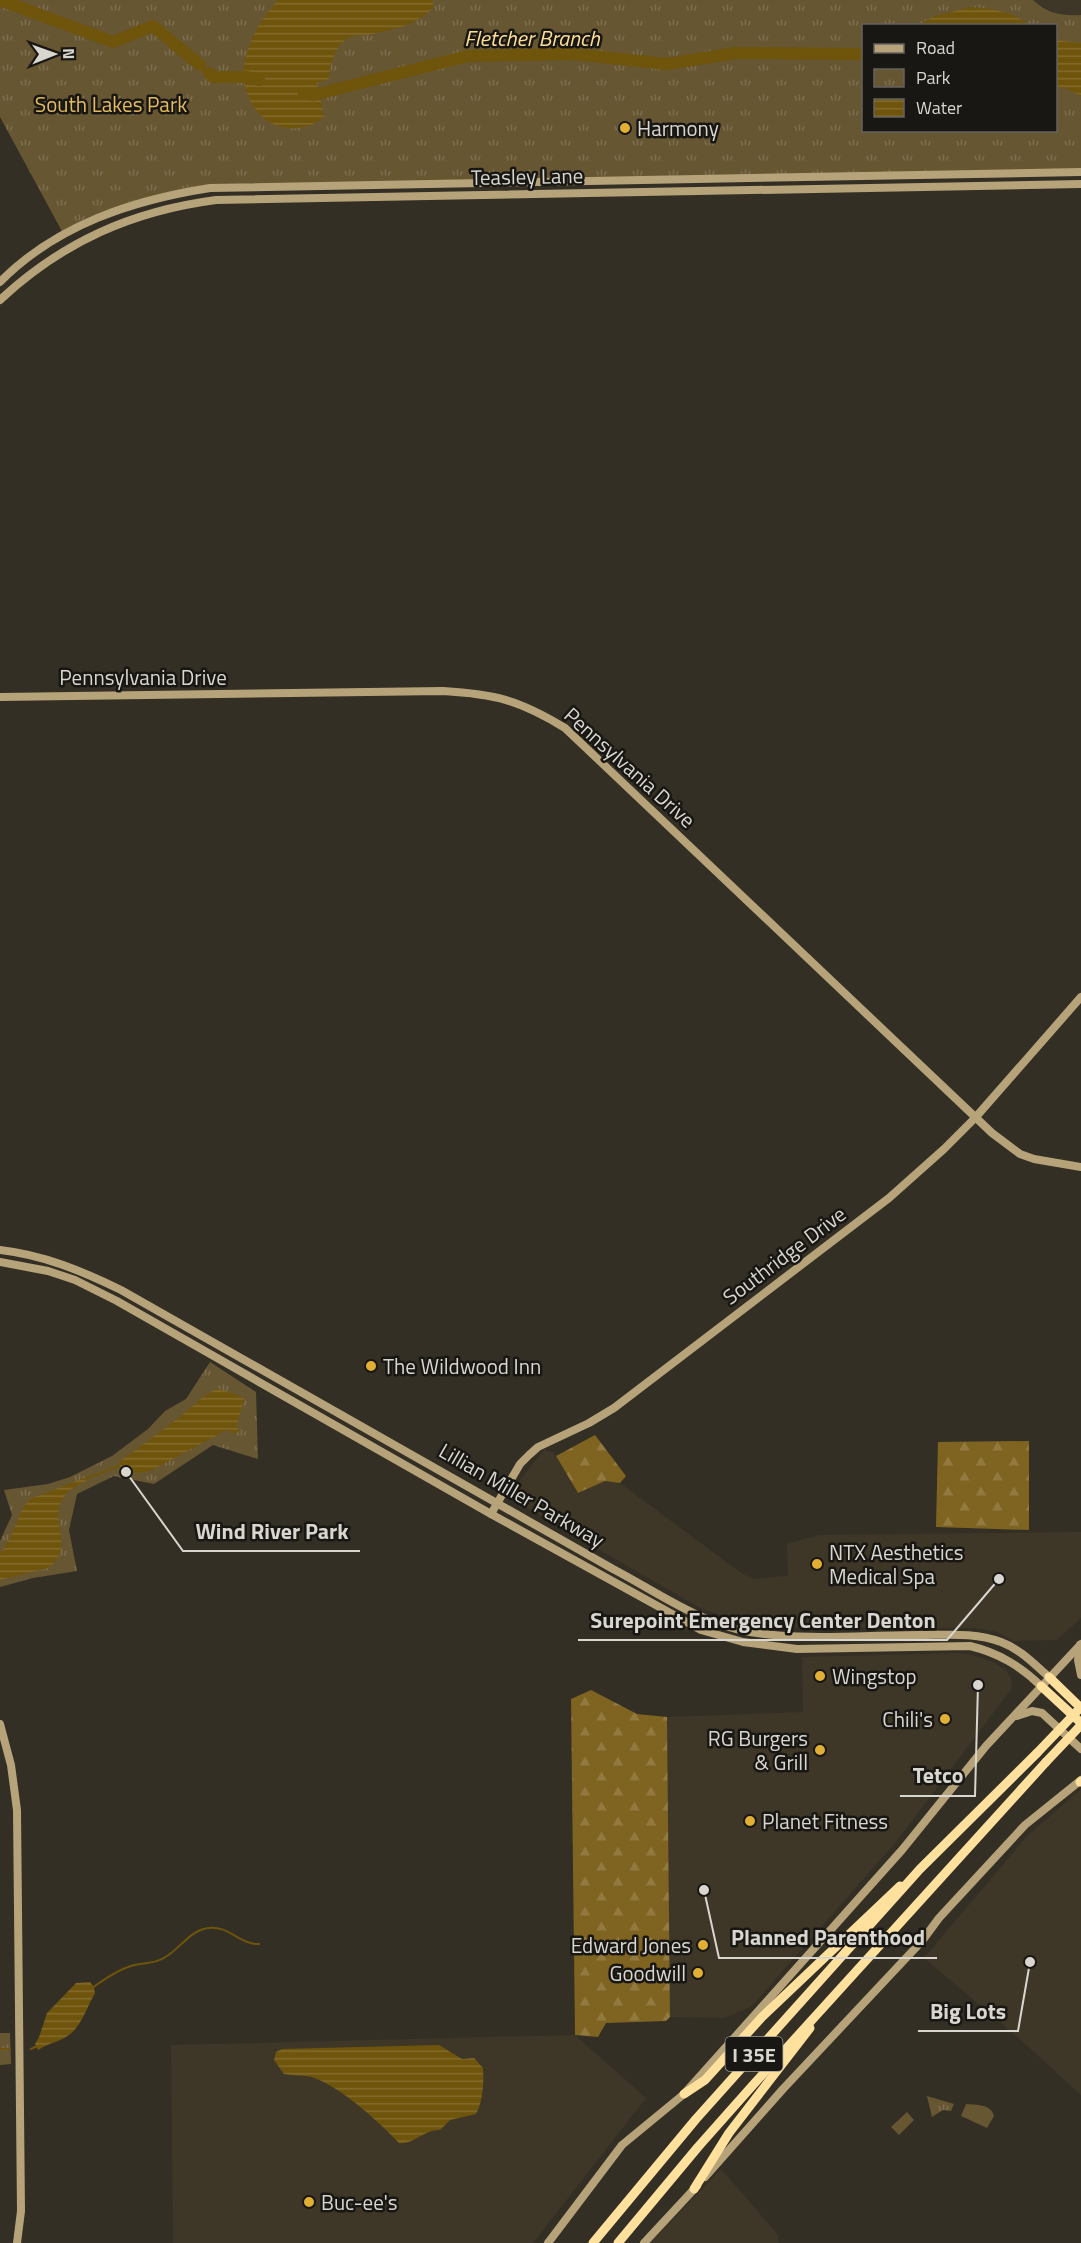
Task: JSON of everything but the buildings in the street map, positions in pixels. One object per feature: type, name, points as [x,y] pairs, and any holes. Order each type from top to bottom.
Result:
[{"type":"highway","points":[[1049,1677],[1081,1707]]},
{"type":"highway","points":[[1041,1686],[1081,1724]]},
{"type":"highway","name":"I 35E","points":[[593,2243],[696,2119],[920,1869],[1081,1707]]},
{"type":"highway","name":"I 35E","points":[[618,2243],[706,2138],[830,1998],[1081,1724]]},
{"type":"highway","points":[[684,2094],[705,2080],[769,2010],[886,1897],[920,1869]]},
{"type":"highway","points":[[694,2189],[729,2133],[805,2035],[830,1998]]},
{"type":"main road","name":"Teasley Lane","points":[[0,282],[47,245],[105,214],[168,195],[210,188],[1081,172]]},
{"type":"main road","name":"Teasley Lane","points":[[0,300],[54,256],[119,223],[157,210],[216,200],[1081,184]]},
{"type":"main road","name":"Pennsylvania Drive","points":[[0,697],[442,691],[480,693],[536,710],[565,728],[866,1010],[975,1118],[1006,1145],[1020,1154],[1081,1167]]},
{"type":"main road","name":"Southridge Drive","points":[[491,1514],[520,1464],[538,1447],[589,1423],[614,1408],[889,1198],[975,1118],[1081,997]]},
{"type":"main road","name":"Lillian Miller Parkway","points":[[0,1250],[34,1255],[70,1267],[121,1290],[687,1610],[728,1626],[772,1635],[820,1637],[959,1634],[1000,1642],[1017,1650],[1049,1677]]},
{"type":"main road","name":"Lillian Miller Parkway","points":[[0,1262],[57,1274],[75,1280],[117,1301],[491,1514],[702,1630],[731,1639],[797,1649],[970,1646],[988,1650],[1024,1670],[1041,1686]]},
{"type":"main road","points":[[623,1587],[629,1577]]},
{"type":"main road","points":[[761,1645],[772,1635]]},
{"type":"main road","points":[[902,1635],[904,1647]]},
{"type":"main road","points":[[548,2243],[622,2145],[684,2094],[894,1859],[960,1776],[1080,1645]]},
{"type":"main road","points":[[1080,1645],[1078,1660],[1081,1675]]},
{"type":"main road","points":[[1014,1717],[1032,1711],[1042,1713],[1081,1749]]},
{"type":"main road","points":[[0,1724],[11,1765],[17,1810],[21,2211],[17,2243]]},
{"type":"main road","points":[[644,2243],[783,2089],[922,1941],[939,1918],[1025,1825],[1081,1780]]},
{"type":"shaded area","points":[[1033,0],[1081,0],[1081,15],[1061,16]]},
{"type":"shaded area","points":[[544,1450],[553,1452],[578,1493],[605,1481],[620,1483],[741,1573],[754,1579],[788,1576],[787,1544],[819,1535],[1081,1532],[1081,1618],[1057,1640],[1014,1641],[997,1632],[974,1628],[776,1627],[735,1620],[700,1608],[515,1501],[513,1489]]},
{"type":"shaded area","points":[[959,1653],[993,1662],[1007,1671],[1011,1678],[1012,1688],[896,1842],[751,2007],[725,2018],[670,2017],[667,1717],[803,1712],[802,1657]]},
{"type":"shaded area","points":[[1081,1789],[1081,2095],[1021,2040],[924,1958],[1027,1836]]},
{"type":"shaded area","points":[[575,2035],[646,2098],[533,2243],[173,2243],[171,2045]]},
{"type":"shaded area","points":[[721,2169],[778,2235],[779,2243],[650,2243]]},
{"type":"green space","name":"South Lakes Park","points":[[0,0],[1033,0],[1056,13],[1081,15],[1081,172],[233,187],[168,196],[112,211],[64,235],[0,117]]},
{"type":"green space","points":[[210,1362],[256,1392],[258,1459],[213,1445],[154,1484],[114,1476],[77,1494],[69,1530],[77,1571],[33,1578],[0,1587],[0,1541],[12,1515],[4,1490],[48,1484],[70,1477],[112,1456],[148,1429],[165,1411],[186,1399]]},
{"type":"green space","points":[[595,1435],[626,1476],[620,1483],[605,1481],[578,1493],[556,1456]]},
{"type":"green space","points":[[1029,1441],[1029,1530],[936,1527],[938,1442]]},
{"type":"green space","points":[[591,1690],[637,1714],[667,1717],[670,2017],[666,2021],[606,2023],[598,2037],[575,2035],[571,1699]]},
{"type":"green space","points":[[0,2033],[10,2033],[11,2064],[0,2065]]},
{"type":"green space","points":[[927,2096],[954,2104],[951,2111],[943,2110],[932,2117]]},
{"type":"green space","points":[[966,2104],[990,2109],[994,2116],[987,2128],[961,2116]]},
{"type":"green space","points":[[907,2112],[914,2120],[899,2135],[891,2127]]},
{"type":"water","points":[[278,0],[432,0],[434,6],[421,18],[403,26],[352,36],[343,41],[334,56],[329,79],[317,83],[324,117],[310,125],[292,128],[278,126],[266,120],[249,99],[245,85],[246,56],[251,40],[263,19]]},
{"type":"water","points":[[971,7],[1002,12],[1028,24],[921,24],[932,17]]},
{"type":"water","points":[[1057,40],[1081,43],[1081,96],[1065,88],[1057,87]]},
{"type":"water","points":[[221,1389],[244,1399],[237,1425],[239,1431],[235,1434],[227,1430],[152,1470],[136,1473],[120,1470],[119,1462],[206,1395]]},
{"type":"water","points":[[84,1478],[86,1481],[68,1492],[61,1502],[59,1519],[61,1545],[56,1561],[48,1568],[0,1580],[0,1554],[23,1508],[30,1499]]},
{"type":"water","points":[[90,1982],[95,1993],[77,2027],[65,2037],[38,2050],[35,2044],[47,2013],[76,1983]]},
{"type":"water","points":[[439,2045],[462,2059],[474,2058],[483,2068],[482,2092],[478,2109],[476,2114],[450,2120],[440,2130],[429,2132],[404,2143],[399,2143],[370,2115],[335,2088],[312,2077],[284,2074],[274,2060],[276,2052],[282,2049]]},
{"type":"waterway","name":"Fletcher Branch","points":[[0,0],[113,42],[153,26],[200,65]]},
{"type":"waterway","name":"Fletcher Branch","points":[[304,93],[313,95],[468,56],[573,54],[667,64],[736,53],[862,54]]},
{"type":"waterway","name":"Fletcher Branch","points":[[209,73],[213,77],[247,77],[259,80]]},
{"type":"waterway","points":[[85,1479],[119,1466]]},
{"type":"waterway","points":[[92,1988],[123,1969],[162,1959],[202,1929],[222,1929],[246,1942],[259,1944]]},
{"type":"waterway","points":[[31,2049],[37,2046]]},
{"type":"waterway","points":[[0,2049],[9,2049]]},
{"type":"place","name":"Harmony","points":[[625,128]]},
{"type":"place","name":"The Wildwood Inn","points":[[371,1366]]},
{"type":"place","name":"Wind River Park","points":[[126,1472]]},
{"type":"place","name":"NTX Aesthetics Medical Spa","points":[[817,1564]]},
{"type":"place","name":"Surepoint Emergency Center Denton","points":[[999,1579]]},
{"type":"place","name":"Wingstop","points":[[820,1676]]},
{"type":"place","name":"Tetco","points":[[978,1685]]},
{"type":"place","name":"Chili's","points":[[945,1719]]},
{"type":"place","name":"RG Burgers & Grill","points":[[820,1750]]},
{"type":"place","name":"Planet Fitness","points":[[750,1821]]},
{"type":"place","name":"Planned Parenthood","points":[[704,1890]]},
{"type":"place","name":"Edward Jones","points":[[703,1945]]},
{"type":"place","name":"Big Lots","points":[[1030,1962]]},
{"type":"place","name":"Goodwill","points":[[698,1973]]},
{"type":"place","name":"Buc-ee's","points":[[309,2202]]}]
